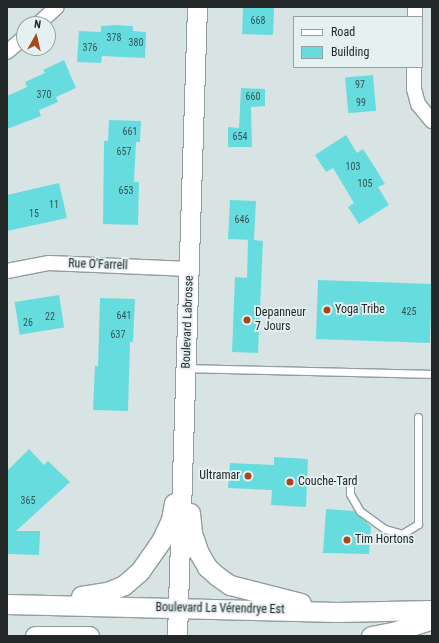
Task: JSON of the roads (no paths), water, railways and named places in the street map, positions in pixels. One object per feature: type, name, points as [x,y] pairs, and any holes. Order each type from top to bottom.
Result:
[{"type":"main road","name":"Boulevard Labrosse","points":[[177,636],[198,7]]},
{"type":"main road","points":[[30,604],[107,592],[124,585],[140,571],[161,541],[171,520],[183,450]]},
{"type":"main road","points":[[183,450],[192,533],[199,553],[207,567],[230,585],[337,612]]},
{"type":"main road","name":"Boulevard La Vérendrye Est","points":[[7,604],[337,612],[432,610]]},
{"type":"main road","points":[[372,636],[432,619]]},
{"type":"main road","points":[[34,636],[89,636]]},
{"type":"street","points":[[47,16],[57,7]]},
{"type":"street","points":[[7,52],[16,44]]},
{"type":"street","points":[[414,68],[414,89],[418,104],[432,121]]},
{"type":"street","name":"Rue O'Farrell","points":[[7,271],[49,263],[190,269]]},
{"type":"lane","points":[[186,368],[432,374]]},
{"type":"lane","points":[[350,482],[350,494],[360,510],[385,529],[402,534],[418,524],[418,417]]},
{"type":"place","name":"Yoga Tribe","points":[[327,310]]},
{"type":"place","name":"Depanneur 7 Jours","points":[[247,320]]},
{"type":"place","name":"Ultramar","points":[[248,476]]},
{"type":"place","name":"Couche-Tard","points":[[290,482]]},
{"type":"place","name":"Tim Hortons","points":[[347,540]]}]
